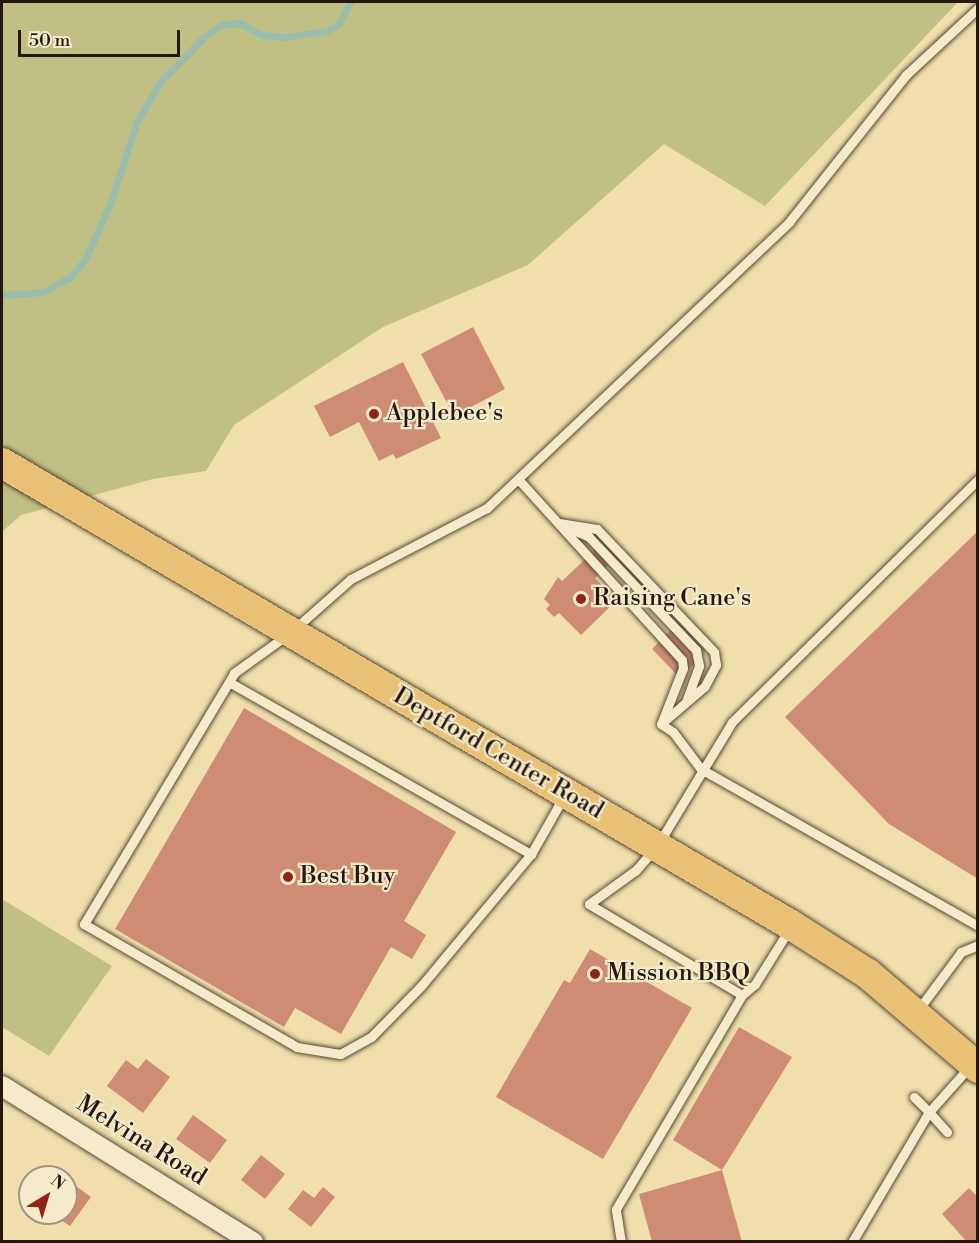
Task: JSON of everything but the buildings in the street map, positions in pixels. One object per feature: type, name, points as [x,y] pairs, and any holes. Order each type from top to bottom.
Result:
[{"type":"main road","name":"Deptford Center Road","points":[[2,464],[791,926],[868,974],[976,1063]]},
{"type":"street","name":"Melvina Road","points":[[2,1086],[253,1242]]},
{"type":"lane","points":[[565,794],[531,854],[421,986],[371,1037],[340,1054],[297,1047],[84,924],[234,673],[291,632],[351,579],[487,508],[789,222],[906,75],[978,8]]},
{"type":"lane","points":[[518,479],[559,523],[578,549],[681,660],[683,668],[661,724]]},
{"type":"lane","points":[[742,995],[589,904],[636,870],[657,846],[701,769],[732,722],[978,480]]},
{"type":"lane","points":[[559,523],[597,529],[714,652],[716,665],[705,686],[661,724]]},
{"type":"lane","points":[[559,523],[590,537],[696,650],[699,666],[685,704]]},
{"type":"lane","points":[[229,682],[531,854]]},
{"type":"lane","points":[[661,724],[673,732],[701,769],[978,926]]},
{"type":"lane","points":[[621,1242],[616,1209],[742,995],[755,984],[791,926]]},
{"type":"lane","points":[[916,1013],[961,952],[978,945]]},
{"type":"lane","points":[[852,1242],[929,1112],[976,1063]]},
{"type":"lane","points":[[914,1096],[947,1132]]},
{"type":"shaded area","points":[[2,2],[958,2],[765,206],[664,144],[528,265],[383,327],[234,425],[206,471],[153,479],[21,515],[2,532]]},
{"type":"shaded area","points":[[2,899],[112,966],[49,1056],[2,1027]]},
{"type":"waterway","points":[[2,295],[43,292],[70,277],[85,259],[110,204],[137,121],[161,81],[203,38],[221,25],[240,23],[262,35],[286,37],[326,31],[338,25],[351,2]]},
{"type":"place","name":"Applebee's","points":[[374,414]]},
{"type":"place","name":"Raising Cane's","points":[[581,599]]},
{"type":"place","name":"Best Buy","points":[[288,877]]},
{"type":"place","name":"Mission BBQ","points":[[595,974]]}]
